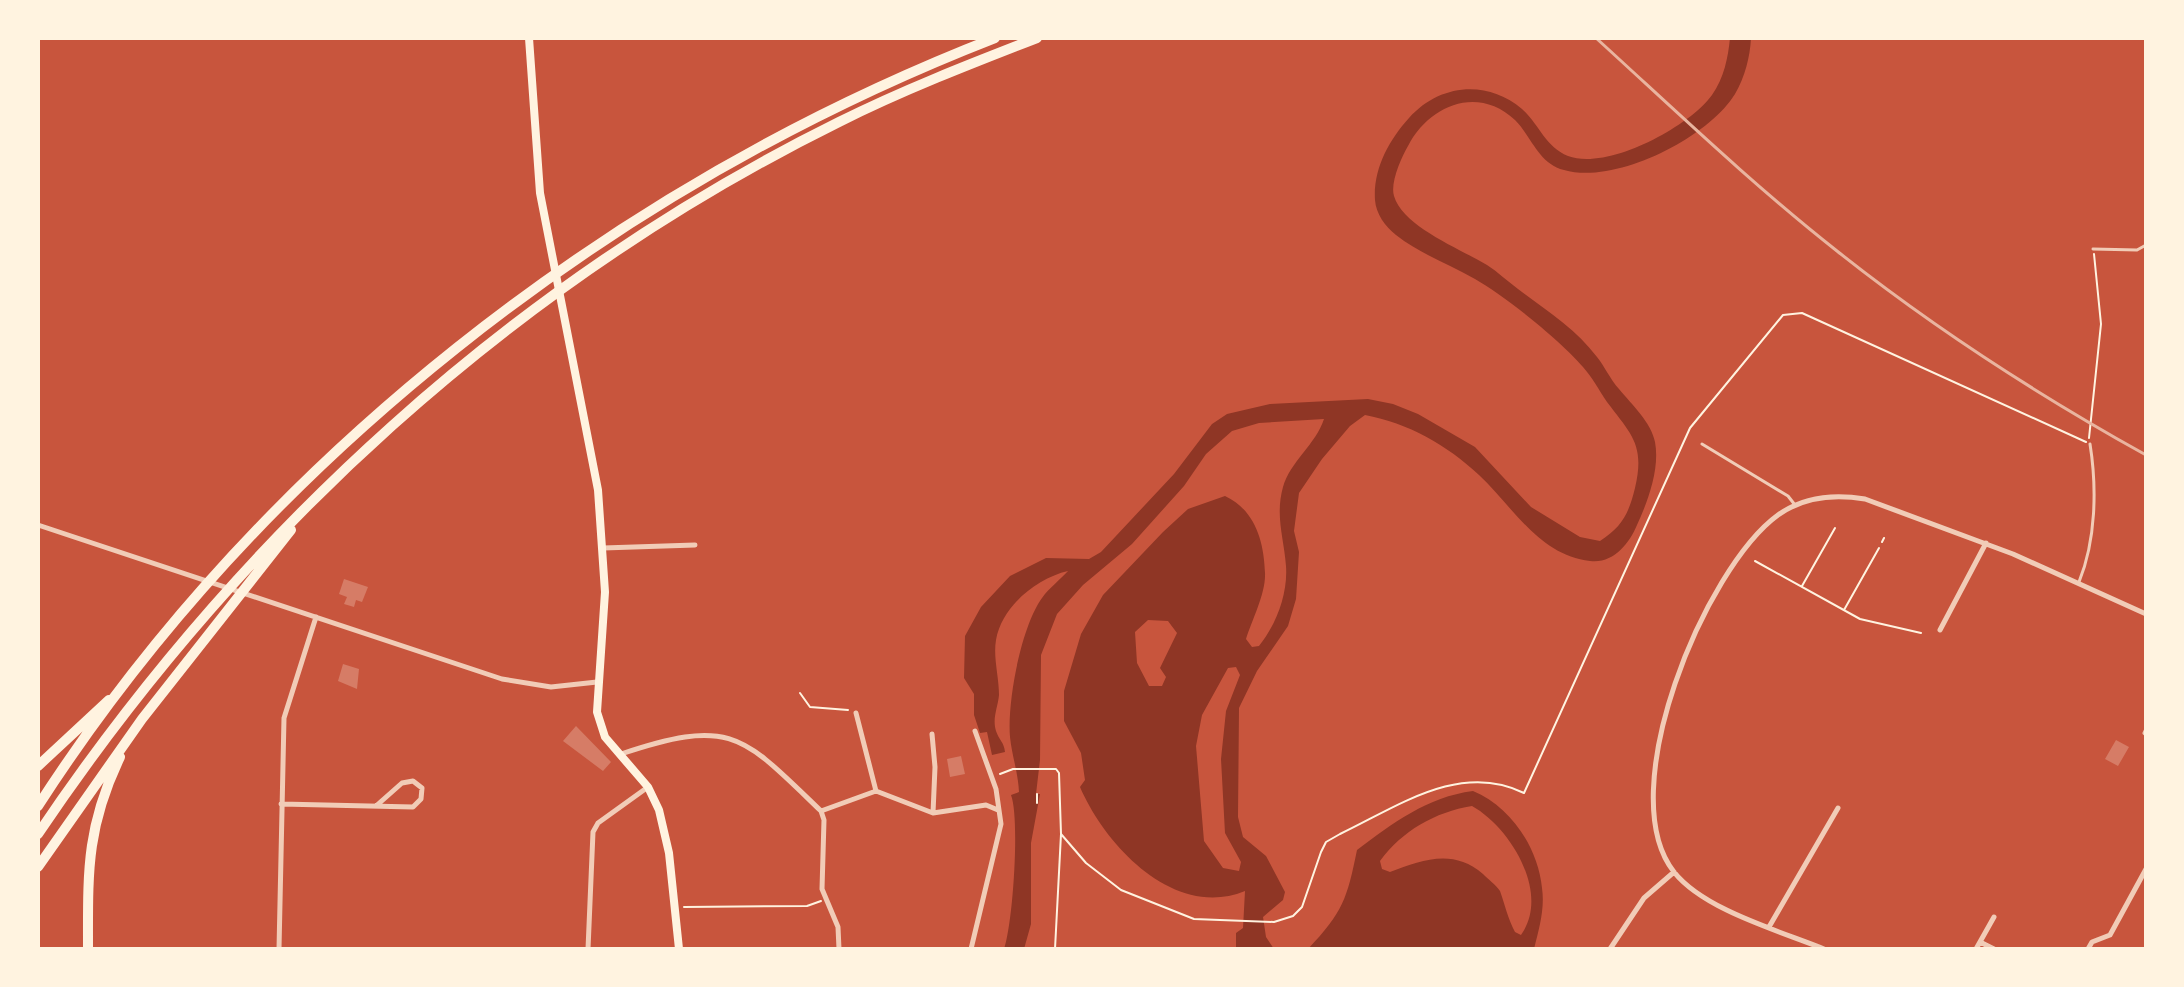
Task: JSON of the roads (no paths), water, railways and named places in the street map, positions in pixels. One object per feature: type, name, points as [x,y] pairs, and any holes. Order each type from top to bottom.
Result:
[{"type":"highway","points":[[38,806],[131,680],[227,563],[394,402],[527,296],[760,146],[935,61],[995,38]]},
{"type":"highway","points":[[38,834],[117,722],[209,609],[248,573],[337,475],[404,415],[528,314],[586,273],[770,159],[838,122],[1037,38]]},
{"type":"highway","points":[[38,867],[142,719],[221,615],[248,573]]},
{"type":"highway","points":[[38,766],[131,680]]},
{"type":"highway","points":[[88,949],[91,835],[108,781],[142,719]]},
{"type":"main road","points":[[529,38],[540,193],[598,490],[605,592],[597,682],[600,725],[648,787],[659,810],[669,853],[679,949]]},
{"type":"street","points":[[1824,949],[1714,901],[1674,872],[1656,837],[1652,803],[1657,745],[1669,701],[1704,617],[1728,576],[1763,528],[1795,505],[1827,497],[1865,499],[1986,543],[2146,614]]},
{"type":"street","points":[[38,525],[522,684],[551,687],[597,682]]},
{"type":"street","points":[[1940,630],[1986,543]]},
{"type":"street","points":[[603,548],[695,545]]},
{"type":"street","points":[[279,949],[284,718],[316,617]]},
{"type":"street","points":[[856,713],[876,791]]},
{"type":"street","points":[[971,949],[1001,835],[992,778],[975,731]]},
{"type":"street","points":[[932,734],[935,767],[933,813]]},
{"type":"street","points":[[620,754],[684,735],[723,735],[747,746],[771,763],[821,811],[825,828],[822,889],[838,927],[839,949]]},
{"type":"street","points":[[281,804],[413,807],[421,799],[422,788],[413,781],[402,783],[376,806]]},
{"type":"street","points":[[588,949],[593,832],[598,823],[648,787]]},
{"type":"street","points":[[821,811],[876,791],[933,813],[986,805],[998,810]]},
{"type":"street","points":[[1769,927],[1838,808]]},
{"type":"street","points":[[2088,949],[2092,942],[2110,935],[2146,869]]},
{"type":"street","points":[[1610,949],[1644,898],[1674,872]]},
{"type":"street","points":[[1976,949],[1994,917]]},
{"type":"street","points":[[1980,942],[1994,949]]},
{"type":"lane","points":[[2093,249],[2137,250],[2146,245]]},
{"type":"lane","points":[[1702,444],[1788,496],[1795,505]]},
{"type":"lane","points":[[2079,583],[2088,550],[2095,484],[2090,444]]},
{"type":"railway","points":[[1596,38],[1715,147],[1837,251],[1987,359],[2146,455]]}]
